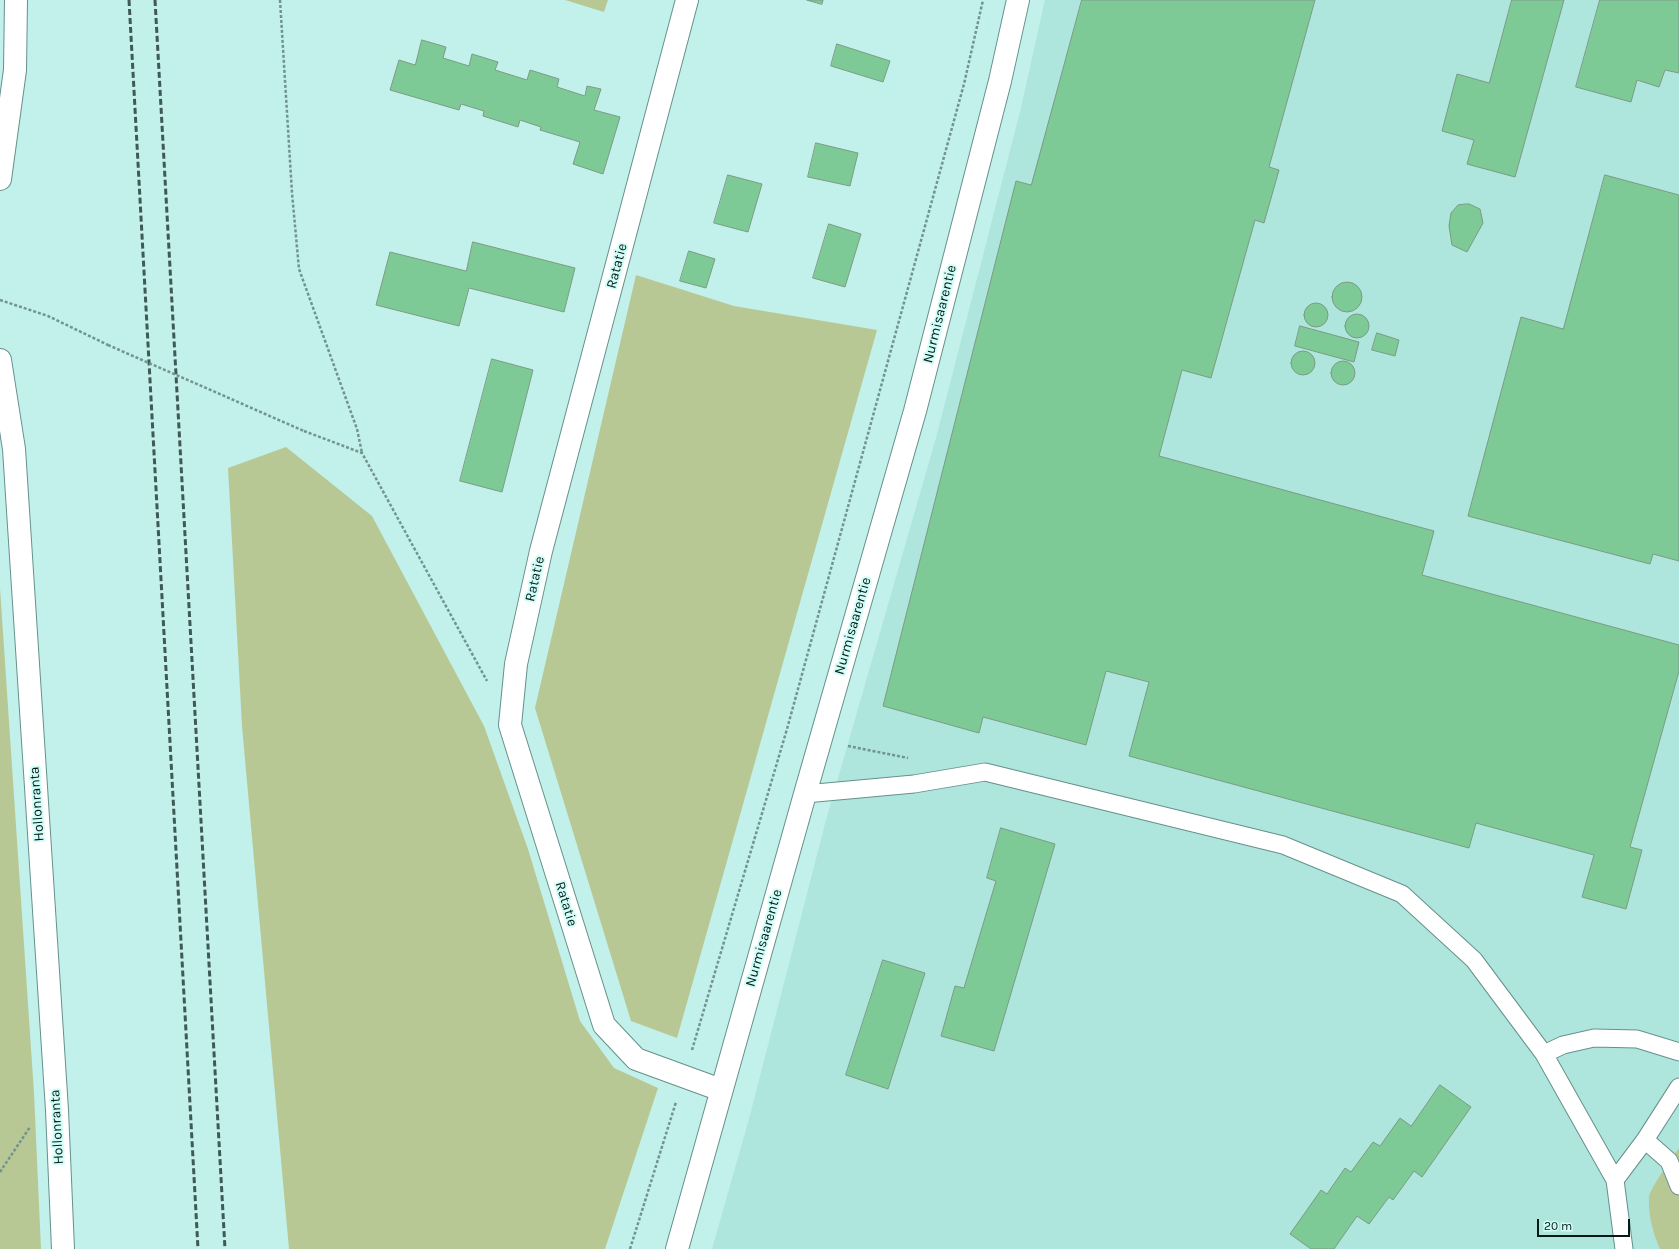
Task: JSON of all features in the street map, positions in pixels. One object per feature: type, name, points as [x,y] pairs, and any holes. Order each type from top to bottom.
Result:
[{"type":"street","points":[[0,179],[15,70],[16,0]]},
{"type":"street","name":"Ratatie","points":[[687,0],[541,551],[516,664],[510,725],[604,1025],[636,1059],[683,1078],[721,1090]]},
{"type":"street","name":"Nurmisaarentie","points":[[677,1249],[915,411],[1000,81],[1018,0]]},
{"type":"street","name":"Hollonranta","points":[[0,360],[14,449],[57,1110],[63,1249]]},
{"type":"lane","points":[[805,794],[914,784],[985,772],[1283,845],[1402,894],[1474,960],[1544,1054],[1615,1180],[1624,1249]]},
{"type":"lane","points":[[1544,1054],[1563,1045],[1594,1038],[1637,1039],[1679,1052]]},
{"type":"lane","points":[[1615,1180],[1645,1140],[1679,1087]]},
{"type":"lane","points":[[1645,1140],[1669,1162],[1679,1186]]},
{"type":"path","points":[[280,0],[292,193],[299,269],[358,429],[362,453],[487,682]]},
{"type":"path","points":[[630,1249],[683,1078],[787,729],[964,84],[983,0]]},
{"type":"path","points":[[0,300],[48,316],[108,345],[304,432],[362,453]]},
{"type":"path","points":[[0,1172],[32,1124],[57,1110]]},
{"type":"shaded area","points":[[565,0],[608,0],[604,12]]},
{"type":"shaded area","points":[[1045,0],[1679,0],[1679,1249],[712,1249],[749,1119],[826,820],[936,438],[1021,108]]},
{"type":"shaded area","points":[[636,275],[734,306],[877,330],[677,1038],[631,1021],[535,708]]},
{"type":"shaded area","points":[[286,447],[372,516],[484,726],[528,849],[580,1021],[614,1068],[658,1088],[605,1249],[289,1249],[242,726],[228,468]]},
{"type":"shaded area","points":[[0,588],[34,1093],[41,1249],[0,1249]]},
{"type":"shaded area","points":[[1679,1148],[1679,1249],[1660,1249],[1655,1237],[1649,1210],[1649,1197],[1657,1180]]},
{"type":"building","points":[[807,0],[823,0],[822,4]]},
{"type":"building","points":[[1082,0],[1315,0],[1269,167],[1279,170],[1264,223],[1255,220],[1211,378],[1182,370],[1159,456],[1434,531],[1422,575],[1679,645],[1679,671],[1630,847],[1642,850],[1626,909],[1582,897],[1594,855],[1476,823],[1469,848],[1129,756],[1149,682],[1106,671],[1086,745],[983,717],[979,733],[883,706],[1016,181],[1031,185]]},
{"type":"building","points":[[1512,0],[1564,0],[1515,177],[1467,164],[1474,140],[1442,131],[1457,74],[1489,83]]},
{"type":"building","points":[[1600,0],[1679,0],[1679,73],[1665,70],[1659,87],[1637,80],[1631,102],[1576,87]]},
{"type":"building","points":[[422,40],[446,47],[443,58],[469,66],[472,54],[498,62],[495,70],[527,80],[530,70],[559,79],[557,87],[585,96],[587,86],[601,89],[594,110],[620,117],[603,174],[573,164],[580,142],[540,130],[541,127],[520,120],[518,127],[483,116],[484,111],[461,104],[459,110],[390,90],[399,60],[415,65]]},
{"type":"building","points":[[837,44],[890,61],[883,82],[831,66]]},
{"type":"building","points":[[816,143],[858,153],[850,186],[808,177]]},
{"type":"building","points":[[728,175],[762,184],[748,232],[714,223]]},
{"type":"building","points":[[1605,175],[1679,195],[1679,561],[1653,554],[1650,564],[1468,516],[1521,317],[1563,329]]},
{"type":"building","points":[[1469,204],[1480,209],[1483,223],[1467,252],[1452,245],[1449,226],[1451,213],[1458,205]]},
{"type":"building","points":[[829,224],[861,234],[845,287],[813,278]]},
{"type":"building","points":[[473,242],[575,268],[564,312],[469,288],[459,326],[376,305],[390,252],[466,271]]},
{"type":"building","points":[[689,251],[715,259],[706,288],[680,281]]},
{"type":"building","points":[[1347,282],[1358,286],[1362,297],[1358,308],[1347,312],[1336,308],[1332,297],[1336,286]]},
{"type":"building","points":[[1316,303],[1321,304],[1327,310],[1327,320],[1321,326],[1316,327],[1311,326],[1305,320],[1304,315],[1305,310],[1311,304]]},
{"type":"building","points":[[1357,314],[1362,315],[1368,321],[1368,331],[1362,337],[1357,338],[1352,337],[1346,331],[1345,326],[1346,321],[1352,315]]},
{"type":"building","points":[[1300,326],[1359,342],[1354,362],[1295,346]]},
{"type":"building","points":[[1377,333],[1399,340],[1395,356],[1372,350]]},
{"type":"building","points":[[1303,351],[1308,352],[1314,358],[1314,368],[1308,374],[1303,375],[1298,374],[1292,368],[1291,363],[1292,358],[1298,352]]},
{"type":"building","points":[[492,359],[533,370],[502,492],[460,481]]},
{"type":"building","points":[[1343,361],[1348,362],[1354,368],[1354,378],[1348,384],[1343,385],[1338,384],[1332,378],[1331,373],[1332,368],[1338,362]]},
{"type":"building","points":[[1001,828],[1055,844],[994,1051],[941,1036],[955,986],[964,988],[996,881],[987,878]]},
{"type":"building","points":[[883,960],[925,973],[888,1089],[846,1075]]},
{"type":"building","points":[[1440,1085],[1471,1107],[1422,1177],[1414,1171],[1393,1200],[1389,1197],[1369,1224],[1357,1216],[1334,1249],[1311,1249],[1290,1234],[1321,1190],[1327,1194],[1345,1168],[1351,1172],[1373,1142],[1380,1146],[1400,1118],[1411,1126]]},
{"type":"railway","points":[[129,0],[198,1249]]},
{"type":"railway","points":[[155,0],[225,1249]]}]
